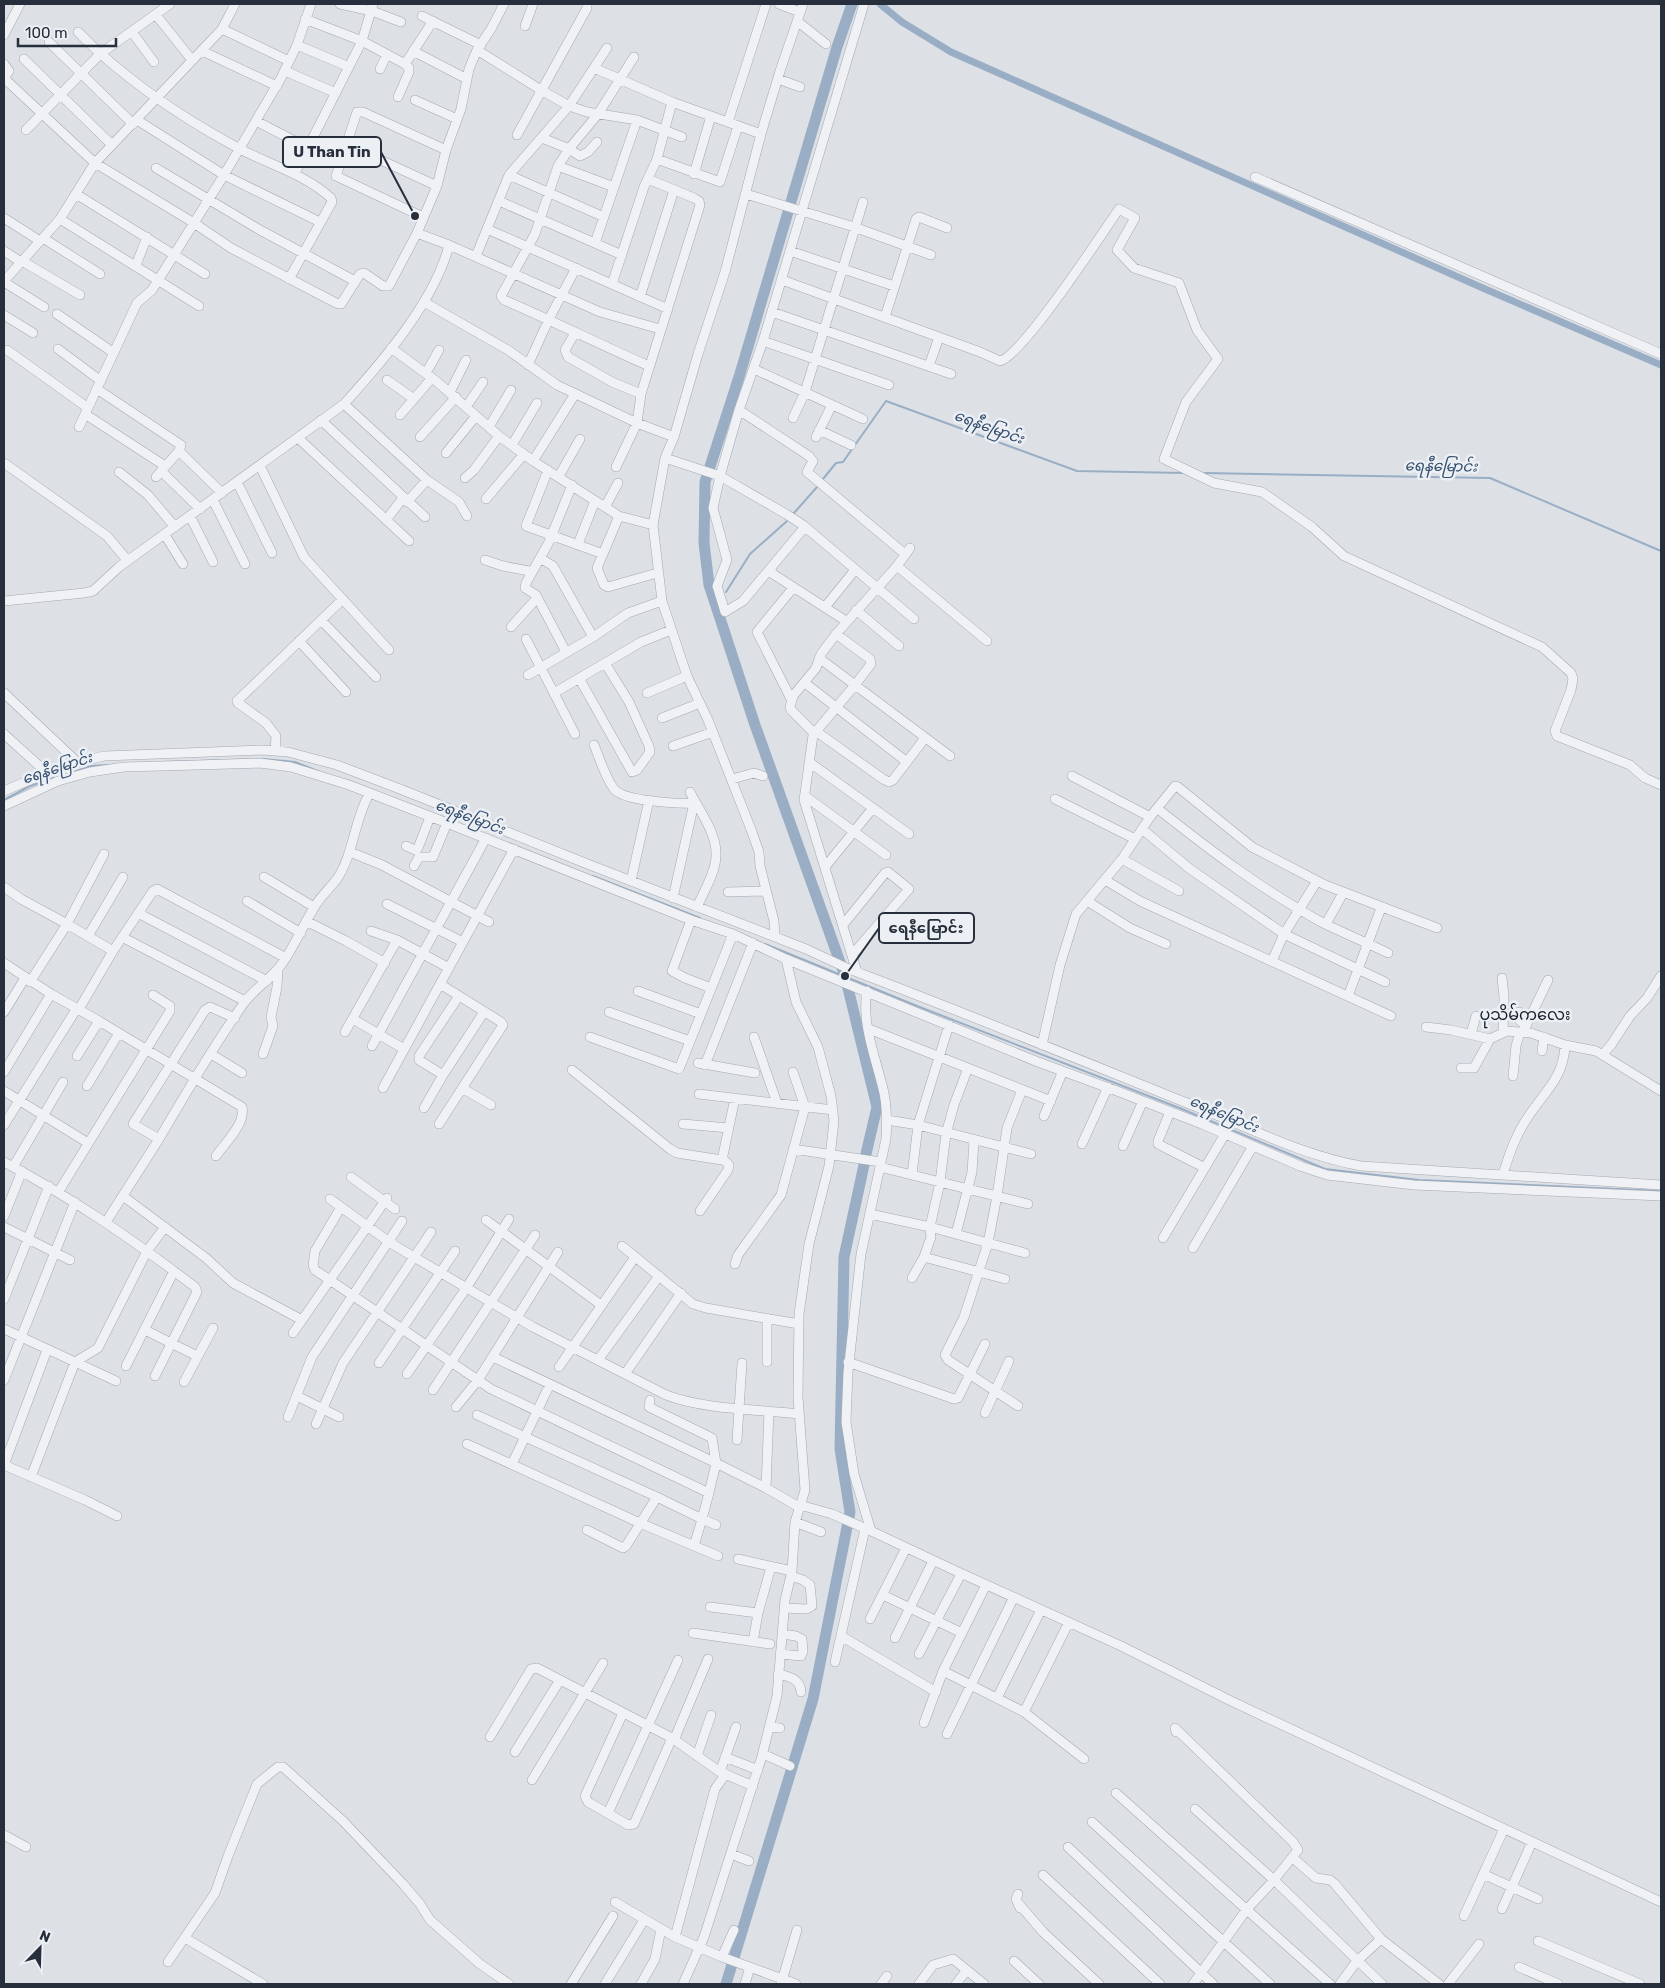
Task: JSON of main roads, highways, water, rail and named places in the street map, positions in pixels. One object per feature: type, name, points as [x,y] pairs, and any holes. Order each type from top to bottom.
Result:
[{"type":"waterway","points":[[852,4],[837,47],[739,377],[705,482],[704,543],[709,585],[755,725],[845,976],[877,1107],[866,1154]]},
{"type":"waterway","points":[[880,4],[902,22],[951,52],[1661,365]]},
{"type":"waterway","name":"ရေနီမြောင်း","points":[[823,479],[836,463],[843,462],[886,401],[1077,471],[1184,473]]},
{"type":"waterway","name":"ရေနီမြောင်း","points":[[1205,473],[1490,478],[1661,551]]},
{"type":"waterway","name":"ရေနီမြောင်း","points":[[794,513],[817,487]]},
{"type":"waterway","name":"ရေနီမြောင်း","points":[[726,592],[750,554],[787,521]]},
{"type":"waterway","name":"ရေနီမြောင်း","points":[[164,762],[263,759],[295,762],[320,772]]},
{"type":"waterway","name":"ရေနီမြောင်း","points":[[68,774],[91,766],[107,765]]},
{"type":"waterway","name":"ရေနီမြောင်း","points":[[4,800],[30,786],[54,778]]},
{"type":"waterway","name":"ရေနီမြောင်း","points":[[593,876],[700,918]]},
{"type":"waterway","name":"ရေနီမြောင်း","points":[[765,944],[917,1006],[1182,1109],[1325,1169],[1419,1180],[1661,1191]]},
{"type":"waterway","points":[[726,1984],[813,1699],[850,1512],[840,1449],[844,1257],[864,1165]]},
{"type":"place","name":"U Than Tin","points":[[415,216]]},
{"type":"place","name":"ရေနီမြောင်း","points":[[845,976]]},
{"type":"district","name":"ပုသိမ်ကလေး","points":[[1525,1014]]}]
